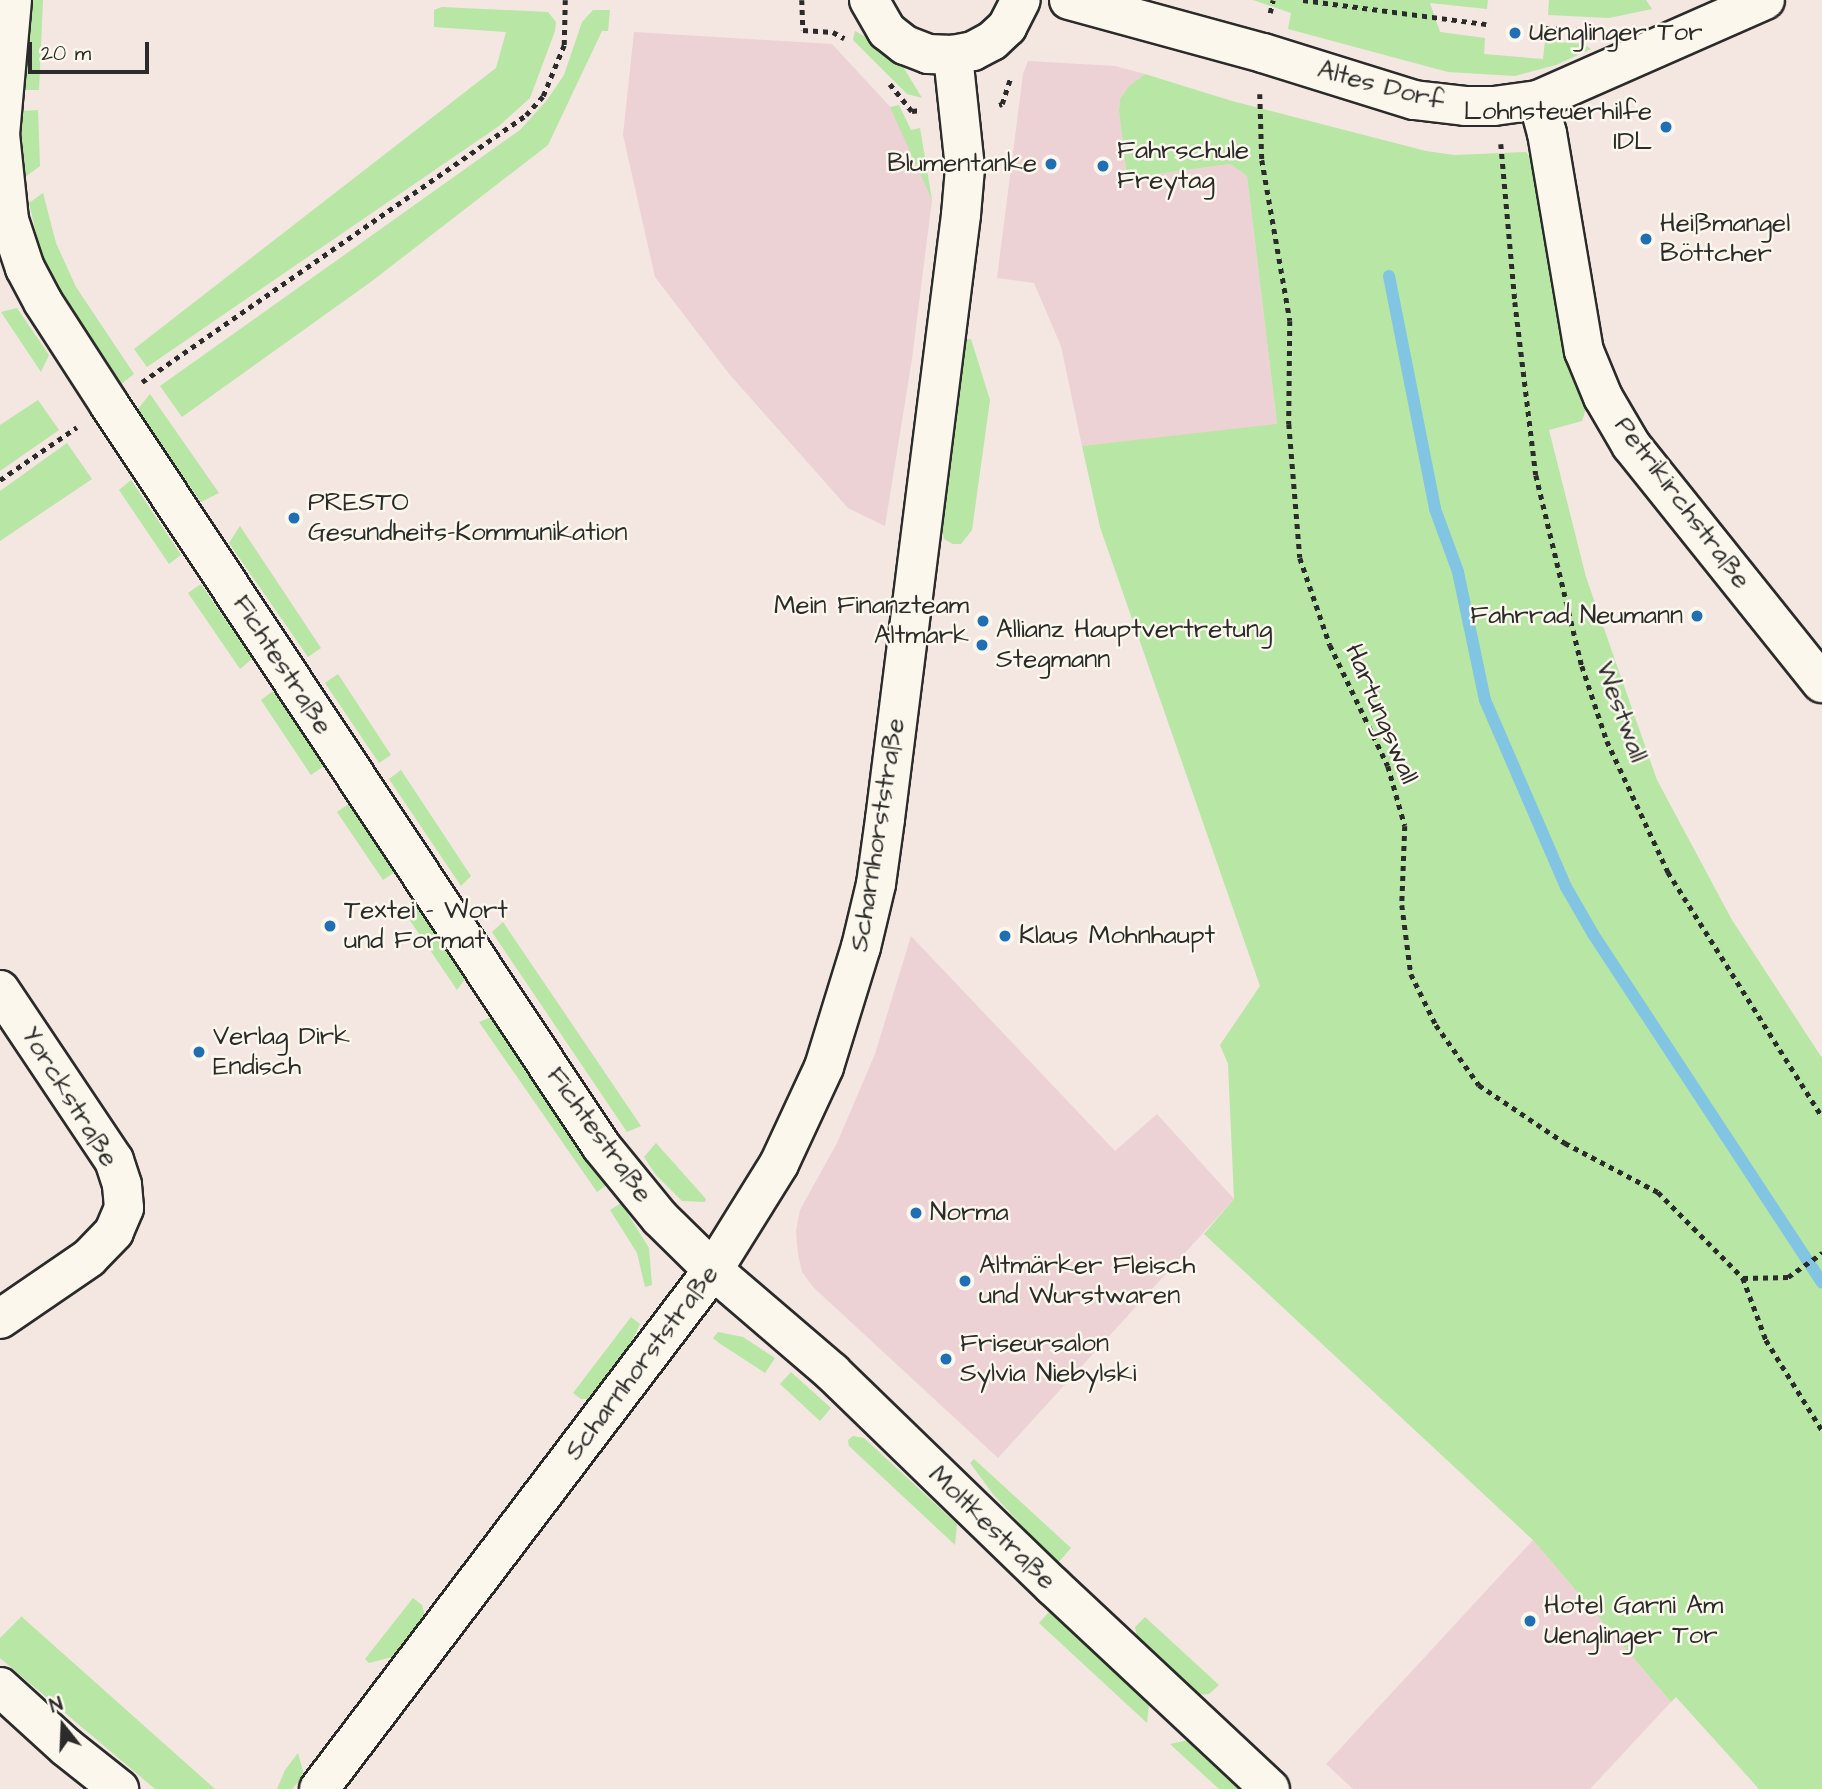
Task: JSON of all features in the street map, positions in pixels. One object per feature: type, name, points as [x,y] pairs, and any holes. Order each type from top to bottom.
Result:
[{"type":"street","name":"Fichtestraße","points":[[12,0],[0,134],[4,183],[16,246],[43,302],[601,1146],[660,1218],[713,1270]]},
{"type":"street","points":[[869,0],[887,31],[905,45],[928,54],[953,55],[973,51],[992,41],[1007,27],[1021,0]]},
{"type":"street","name":"Altes Dorf","points":[[1069,0],[1263,53],[1414,100],[1494,106],[1538,100],[1765,0]]},
{"type":"street","name":"Scharnhorststraße","points":[[319,1789],[713,1270],[779,1164],[824,1067],[848,995],[876,884],[961,215],[965,168],[953,55]]},
{"type":"street","name":"Petrikirchstraße","points":[[1538,100],[1584,351],[1603,397],[1631,445],[1822,682]]},
{"type":"street","name":"Yorckstraße","points":[[0,989],[114,1160],[122,1185],[124,1208],[114,1232],[89,1258],[0,1319]]},
{"type":"street","name":"Moltkestraße","points":[[713,1270],[832,1372],[1053,1586],[1270,1789]]},
{"type":"street","points":[[0,1687],[66,1747],[119,1789]]},
{"type":"path","points":[[162,368],[526,115],[543,96],[564,46],[565,0]]},
{"type":"path","points":[[1303,0],[1486,24]]},
{"type":"path","name":"Hartungswall","points":[[1263,53],[1259,90],[1262,160],[1290,321],[1289,424],[1300,558],[1330,645],[1388,766],[1405,826],[1402,905],[1411,974],[1436,1025],[1479,1085],[1565,1143],[1658,1192],[1743,1278],[1766,1340],[1822,1430]]},
{"type":"path","name":"Westwall","points":[[1494,106],[1500,138],[1515,302],[1536,475],[1582,666],[1607,741],[1668,872],[1822,1117]]},
{"type":"path","points":[[1743,1278],[1788,1277],[1822,1253]]},
{"type":"shaded area","points":[[634,32],[832,44],[894,111],[932,200],[912,359],[885,526],[848,508],[730,375],[655,277],[623,135]]},
{"type":"shaded area","points":[[1028,61],[1115,66],[1145,74],[1128,87],[1120,99],[1127,178],[1230,164],[1247,176],[1277,425],[1082,446],[1061,346],[1034,283],[997,278],[1023,74]]},
{"type":"shaded area","points":[[911,936],[1115,1151],[1157,1114],[1234,1199],[998,1458],[813,1287],[802,1272],[798,1254],[796,1231],[800,1210],[837,1143],[875,1054]]},
{"type":"shaded area","name":"Hotel Garni Am Uenglinger Tor","points":[[1533,1540],[1671,1702],[1590,1789],[1353,1789],[1326,1764]]},
{"type":"green space","points":[[26,0],[43,0],[39,90],[21,90]]},
{"type":"green space","points":[[1253,0],[1488,0],[1487,9],[1430,3],[1440,32],[1485,38],[1484,54],[1543,59],[1545,41],[1584,44],[1591,49],[1556,65],[1515,76],[1448,72],[1288,29],[1291,13]]},
{"type":"green space","points":[[1549,0],[1646,0],[1652,9],[1609,18],[1548,15]]},
{"type":"green space","points":[[442,7],[548,12],[556,22],[555,31],[530,98],[499,126],[147,367],[134,349],[496,68],[506,32],[434,27],[434,10]]},
{"type":"green space","points":[[593,10],[610,10],[608,31],[602,31],[548,145],[372,281],[182,417],[160,386],[520,130],[547,100],[564,75],[582,22]]},
{"type":"green space","points":[[855,31],[875,42],[902,65],[922,98],[907,94],[853,40]]},
{"type":"green space","points":[[1145,74],[1232,101],[1426,151],[1454,155],[1526,152],[1531,159],[1587,405],[1582,421],[1549,430],[1586,577],[1657,780],[1732,920],[1822,1058],[1822,1789],[1759,1789],[1676,1697],[1671,1702],[1533,1540],[1204,1234],[1234,1199],[1228,1064],[1220,1045],[1260,986],[1100,527],[1082,446],[1277,424],[1247,176],[1230,164],[1127,178],[1120,99],[1128,87]]},
{"type":"green space","points":[[899,105],[911,130],[920,128],[932,200],[890,107]]},
{"type":"green space","points":[[38,110],[40,166],[25,177],[20,111]]},
{"type":"green space","points":[[43,193],[56,243],[76,287],[134,374],[120,385],[56,289],[42,258],[29,203]]},
{"type":"green space","points":[[17,308],[49,355],[41,372],[1,312]]},
{"type":"green space","points":[[966,339],[971,339],[990,400],[972,530],[961,544],[953,544],[944,539],[941,527]]},
{"type":"green space","points":[[150,394],[219,493],[201,502],[137,410]]},
{"type":"green space","points":[[38,400],[59,430],[0,471],[0,425]]},
{"type":"green space","points":[[67,443],[92,479],[0,541],[0,491]]},
{"type":"green space","points":[[131,480],[181,555],[169,564],[119,490]]},
{"type":"green space","points":[[240,526],[321,648],[308,657],[229,543]]},
{"type":"green space","points":[[201,584],[252,659],[240,669],[188,593]]},
{"type":"green space","points":[[338,674],[391,755],[379,763],[325,683]]},
{"type":"green space","points":[[273,691],[324,766],[311,775],[261,700]]},
{"type":"green space","points":[[401,770],[471,876],[461,886],[389,779]]},
{"type":"green space","points":[[350,803],[396,871],[383,880],[337,812]]},
{"type":"green space","points":[[419,906],[467,976],[457,990],[407,916]]},
{"type":"green space","points":[[503,922],[641,1126],[627,1132],[492,932]]},
{"type":"green space","points":[[494,1016],[608,1184],[597,1192],[479,1022]]},
{"type":"green space","points":[[656,1143],[706,1199],[705,1202],[682,1201],[656,1175],[644,1157]]},
{"type":"green space","points":[[621,1203],[649,1248],[652,1285],[645,1287],[637,1253],[610,1210]]},
{"type":"green space","points":[[631,1317],[640,1324],[625,1355],[592,1399],[581,1399],[573,1393]]},
{"type":"green space","points":[[718,1332],[743,1337],[775,1358],[765,1373],[713,1338]]},
{"type":"green space","points":[[791,1372],[831,1408],[820,1421],[780,1384]]},
{"type":"green space","points":[[853,1436],[864,1438],[957,1524],[955,1545],[849,1446],[848,1440]]},
{"type":"green space","points":[[974,1459],[1071,1548],[1057,1564],[993,1494],[970,1463]]},
{"type":"green space","points":[[413,1598],[422,1605],[425,1616],[396,1656],[369,1663],[365,1659]]},
{"type":"green space","points":[[1050,1611],[1149,1703],[1147,1723],[1039,1623]]},
{"type":"green space","points":[[22,1616],[215,1789],[155,1789],[0,1658],[0,1638]]},
{"type":"green space","points":[[1145,1617],[1219,1685],[1209,1694],[1197,1695],[1138,1640],[1135,1627]]},
{"type":"green space","points":[[1189,1740],[1241,1789],[1219,1789],[1170,1744]]},
{"type":"green space","points":[[298,1753],[304,1775],[292,1789],[277,1789],[285,1770]]},
{"type":"waterway","points":[[1389,276],[1435,509],[1458,572],[1485,700],[1566,887],[1593,934],[1822,1283]]},
{"type":"place","name":"Uenglinger Tor","points":[[1515,33]]},
{"type":"place","name":"Lohnsteuerhilfe IDL","points":[[1666,127]]},
{"type":"place","name":"Blumentanke","points":[[1051,164]]},
{"type":"place","name":"Fahrschule Freytag","points":[[1103,166]]},
{"type":"place","name":"Heißmangel Böttcher","points":[[1646,239]]},
{"type":"place","name":"PRESTO Gesundheits-Kommunikation","points":[[294,518]]},
{"type":"place","name":"Fahrrad Neumann","points":[[1697,616]]},
{"type":"place","name":"Mein Finanzteam Altmark","points":[[983,621]]},
{"type":"place","name":"Allianz Hauptvertretung Stegmann","points":[[982,645]]},
{"type":"place","name":"Textei - Wort und Format","points":[[330,926]]},
{"type":"place","name":"Klaus Mohnhaupt","points":[[1005,936]]},
{"type":"place","name":"Verlag Dirk Endisch","points":[[199,1052]]},
{"type":"place","name":"Norma","points":[[916,1213]]},
{"type":"place","name":"Altmärker Fleisch und Wurstwaren","points":[[965,1281]]},
{"type":"place","name":"Friseursalon Sylvia Niebylski","points":[[946,1359]]},
{"type":"place","name":"Hotel Garni Am Uenglinger Tor","points":[[1530,1621]]}]
